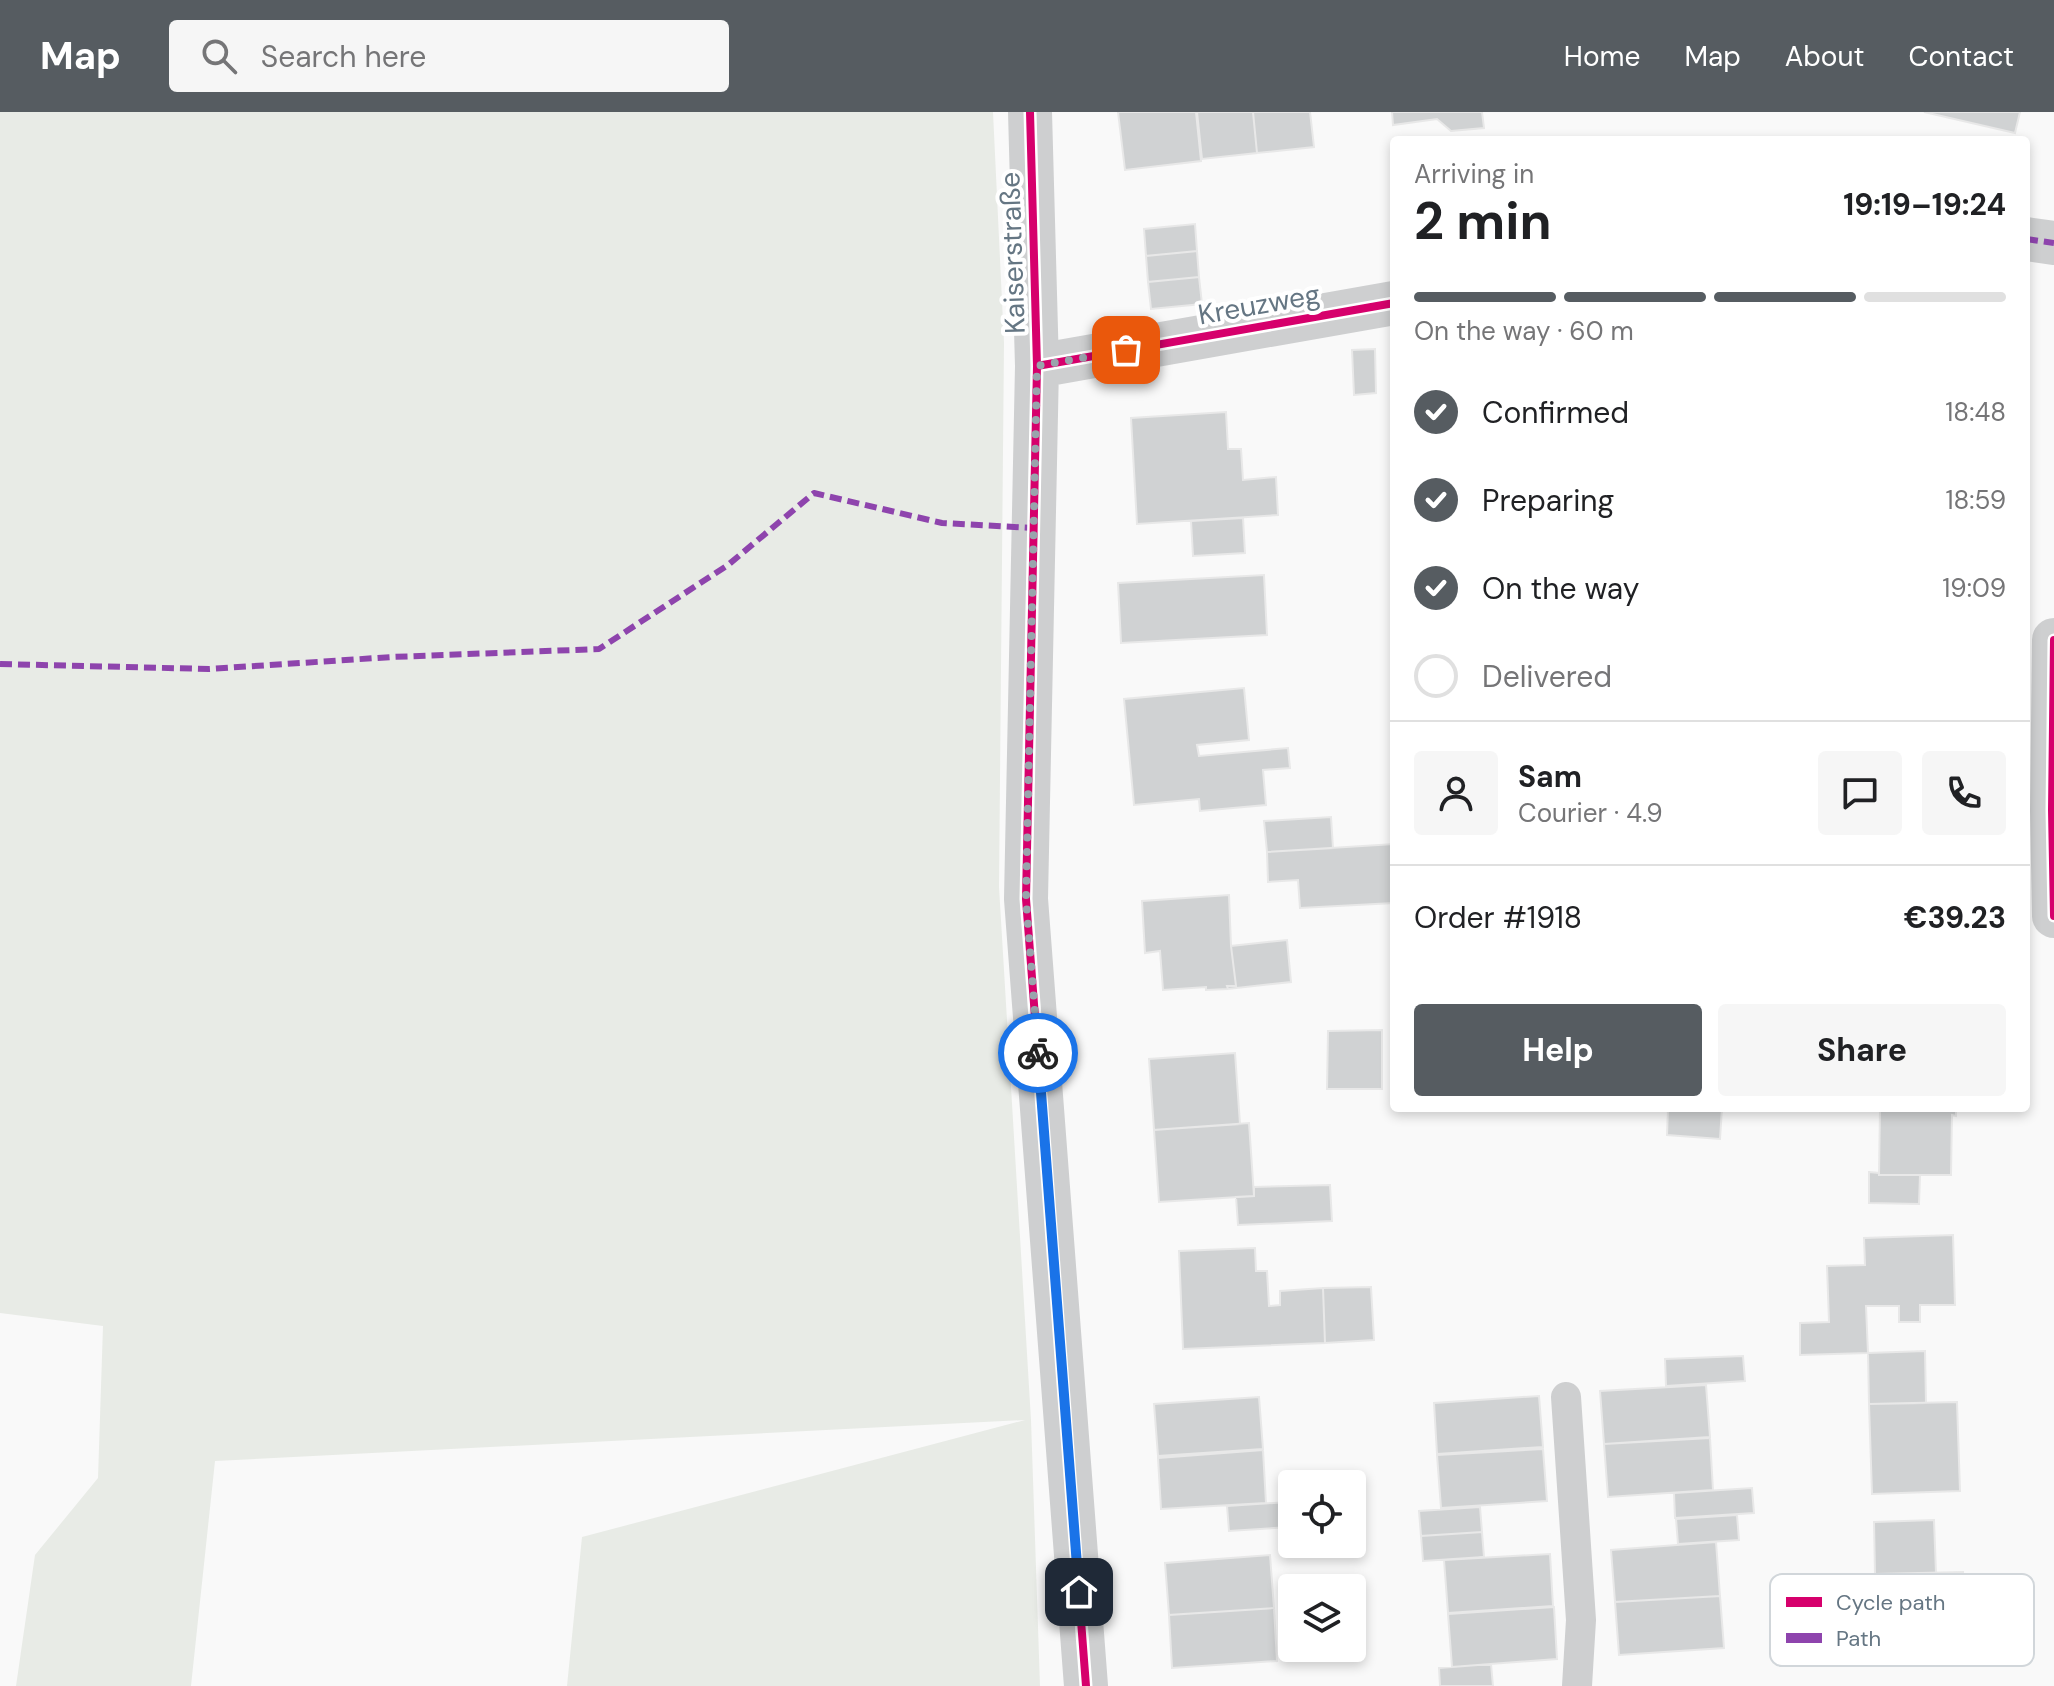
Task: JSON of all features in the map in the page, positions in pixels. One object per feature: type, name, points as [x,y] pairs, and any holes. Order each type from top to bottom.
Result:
[{"type":"street","name":"Kaiserstraße","points":[[1030,112],[1037,366],[1026,899],[1086,1686]]},
{"type":"street","points":[[2030,240],[2054,243]]},
{"type":"street","name":"Kreuzweg","points":[[1037,366],[1390,304]]},
{"type":"street","points":[[2054,640],[2054,916]]},
{"type":"lane","points":[[1566,1397],[1581,1620],[1577,1686]]},
{"type":"shaded area","points":[[0,112],[993,112],[1004,343],[999,887],[1031,1420],[1040,1686],[567,1686],[582,1537],[1025,1420],[215,1461],[191,1686],[16,1686],[35,1555],[98,1478],[103,1326],[0,1313]]},
{"type":"building","points":[[1118,112],[1196,112],[1201,161],[1125,170]]},
{"type":"building","points":[[1197,112],[1253,112],[1257,153],[1202,159]]},
{"type":"building","points":[[1253,112],[1310,112],[1314,147],[1257,153]]},
{"type":"building","points":[[1392,112],[1482,112],[1484,128],[1451,131],[1437,119],[1393,125]]},
{"type":"building","points":[[1924,112],[2020,112],[2015,133]]},
{"type":"building","points":[[1195,224],[1197,251],[1146,256],[1144,229]]},
{"type":"building","points":[[1197,251],[1199,277],[1148,282],[1146,256]]},
{"type":"building","points":[[1199,277],[1202,304],[1151,309],[1148,282]]},
{"type":"building","points":[[1375,349],[1376,393],[1354,395],[1352,350]]},
{"type":"building","points":[[1226,412],[1228,449],[1241,449],[1243,480],[1276,477],[1278,515],[1137,524],[1131,418]]},
{"type":"building","points":[[1243,518],[1245,553],[1193,556],[1191,521]]},
{"type":"building","points":[[1264,575],[1267,635],[1121,643],[1118,583]]},
{"type":"building","points":[[1244,688],[1249,740],[1197,745],[1199,756],[1288,748],[1290,768],[1263,770],[1266,805],[1200,811],[1199,799],[1134,805],[1124,699]]},
{"type":"building","points":[[1331,817],[1333,848],[1267,852],[1264,821]]},
{"type":"building","points":[[1390,844],[1390,903],[1300,908],[1298,880],[1268,882],[1267,852]]},
{"type":"building","points":[[1229,895],[1236,986],[1227,986],[1228,989],[1163,990],[1160,951],[1145,953],[1142,901]]},
{"type":"building","points":[[1287,940],[1291,982],[1228,989],[1227,986],[1236,986],[1231,946]]},
{"type":"building","points":[[1382,1030],[1382,1089],[1327,1089],[1328,1031]]},
{"type":"building","points":[[1235,1053],[1240,1124],[1154,1130],[1149,1059]]},
{"type":"building","points":[[1668,1112],[1722,1112],[1720,1139],[1667,1135]]},
{"type":"building","points":[[1880,1112],[1956,1112],[1956,1116],[1952,1115],[1951,1175],[1879,1175]]},
{"type":"building","points":[[1249,1123],[1254,1196],[1159,1202],[1154,1130]]},
{"type":"building","points":[[1869,1172],[1879,1175],[1920,1175],[1919,1204],[1869,1203]]},
{"type":"building","points":[[1330,1185],[1332,1221],[1238,1225],[1236,1197],[1254,1196],[1254,1187]]},
{"type":"building","points":[[1953,1235],[1955,1305],[1920,1305],[1920,1322],[1899,1322],[1899,1306],[1866,1306],[1868,1353],[1800,1355],[1800,1323],[1829,1322],[1827,1266],[1865,1265],[1864,1238]]},
{"type":"building","points":[[1255,1248],[1256,1271],[1267,1271],[1269,1306],[1280,1305],[1280,1291],[1323,1288],[1325,1343],[1183,1349],[1179,1251]]},
{"type":"building","points":[[1371,1287],[1374,1340],[1325,1343],[1323,1288]]},
{"type":"building","points":[[1925,1351],[1926,1403],[1869,1404],[1868,1353]]},
{"type":"building","points":[[1743,1356],[1745,1381],[1666,1386],[1665,1359]]},
{"type":"building","points":[[1706,1385],[1710,1437],[1604,1444],[1600,1391]]},
{"type":"building","points":[[1539,1396],[1543,1447],[1437,1454],[1434,1403]]},
{"type":"building","points":[[1259,1397],[1263,1449],[1158,1456],[1154,1404]]},
{"type":"building","points":[[1957,1402],[1960,1491],[1872,1494],[1869,1404]]},
{"type":"building","points":[[1710,1438],[1713,1490],[1608,1497],[1604,1444]]},
{"type":"building","points":[[1543,1449],[1547,1501],[1441,1508],[1437,1455]]},
{"type":"building","points":[[1263,1450],[1266,1503],[1161,1509],[1158,1458]]},
{"type":"building","points":[[1752,1488],[1754,1513],[1675,1518],[1674,1493]]},
{"type":"building","points":[[1278,1503],[1278,1528],[1229,1531],[1227,1506]]},
{"type":"building","points":[[1480,1507],[1482,1532],[1421,1536],[1419,1511]]},
{"type":"building","points":[[1737,1515],[1739,1540],[1678,1544],[1676,1519]]},
{"type":"building","points":[[1934,1520],[1936,1573],[1875,1574],[1874,1522]]},
{"type":"building","points":[[1482,1532],[1484,1557],[1423,1561],[1421,1536]]},
{"type":"building","points":[[1716,1542],[1720,1596],[1615,1602],[1611,1550]]},
{"type":"building","points":[[1550,1554],[1553,1606],[1448,1613],[1444,1560]]},
{"type":"building","points":[[1270,1555],[1274,1608],[1169,1615],[1165,1563]]},
{"type":"building","points":[[1963,1572],[1963,1574],[1875,1574]]},
{"type":"building","points":[[1720,1596],[1724,1648],[1619,1655],[1615,1602]]},
{"type":"building","points":[[1554,1607],[1557,1659],[1452,1667],[1448,1614]]},
{"type":"building","points":[[1274,1608],[1277,1661],[1172,1668],[1169,1615]]},
{"type":"building","points":[[1491,1664],[1493,1686],[1440,1686],[1439,1668]]},
{"type":"marked path","points":[[2030,240],[2054,243]]},
{"type":"marked path","points":[[0,664],[209,669],[392,657],[599,649],[728,565],[814,493],[942,523],[1034,528]]},
{"type":"cycle path","points":[[1030,112],[1037,366],[1026,899],[1086,1686]]},
{"type":"cycle path","points":[[1037,366],[1390,304]]},
{"type":"cycle path","points":[[2054,640],[2054,916]]},
{"type":"way so far","points":[[1038,1053],[1026,899],[1037,366],[1126,350]]},
{"type":"route","points":[[1038,1053],[1079,1592]]}]
